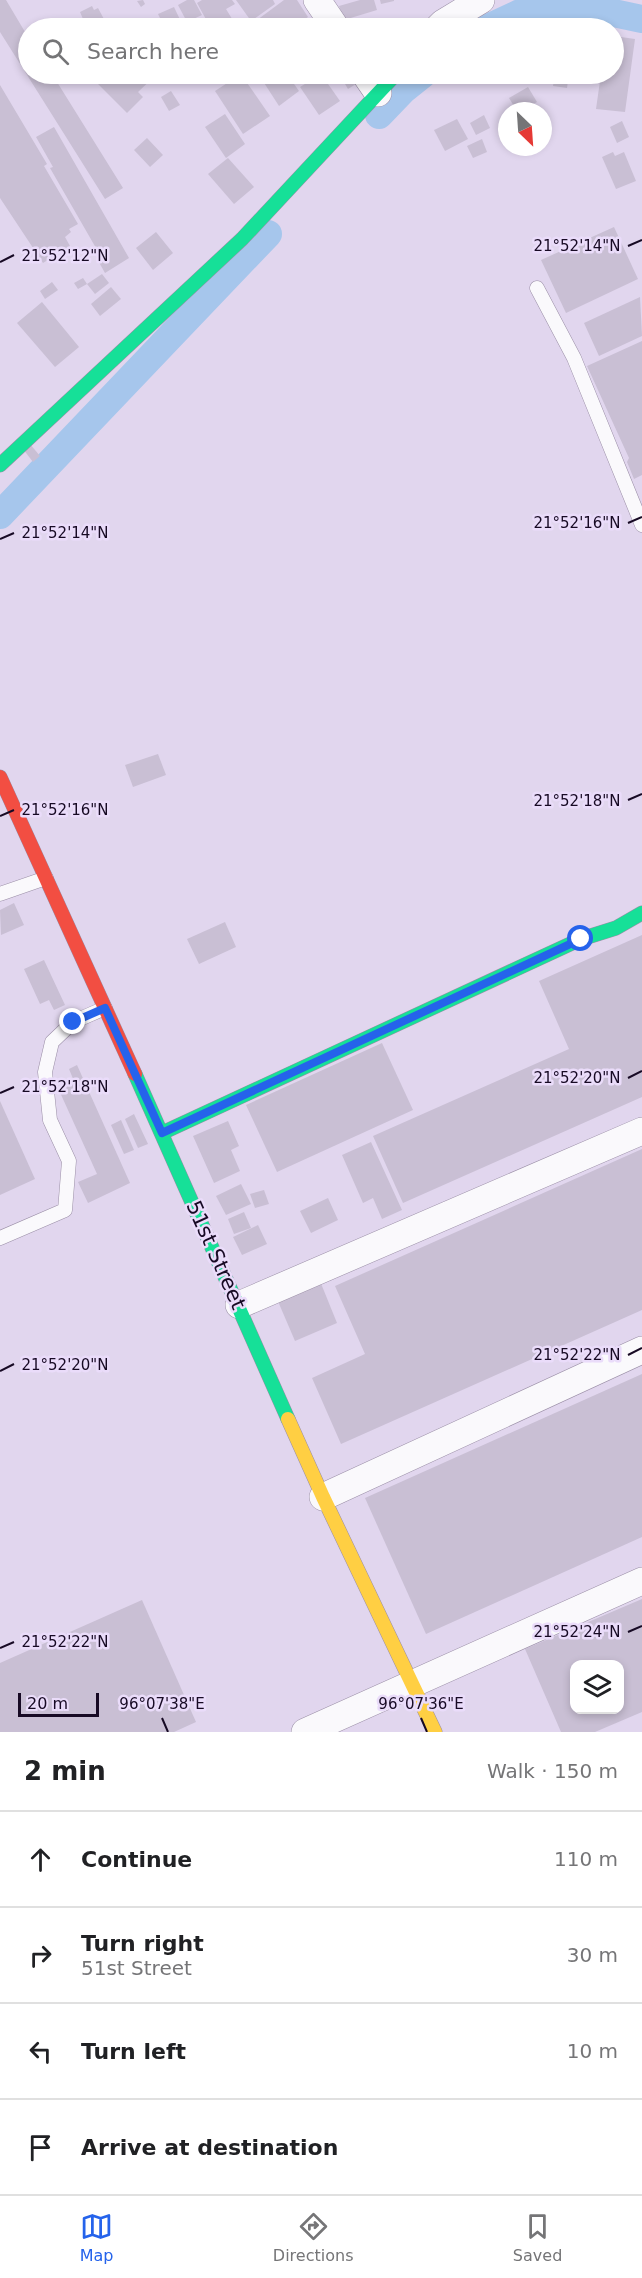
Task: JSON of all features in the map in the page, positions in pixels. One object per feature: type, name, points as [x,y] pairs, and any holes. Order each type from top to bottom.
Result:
[{"type":"street","points":[[317,0],[329,18]]},
{"type":"street","points":[[451,18],[481,0]]},
{"type":"street","points":[[0,465],[242,239],[370,84]]},
{"type":"street","name":"51st Street","points":[[0,777],[162,1133],[323,1497],[435,1732]]},
{"type":"street","points":[[162,1133],[581,939],[616,928],[642,913]]},
{"type":"street","points":[[239,1305],[642,1131]]},
{"type":"street","points":[[323,1497],[642,1350]]},
{"type":"street","points":[[305,1732],[642,1581]]},
{"type":"lane","points":[[537,288],[574,358],[642,525]]},
{"type":"lane","points":[[0,894],[46,878]]},
{"type":"lane","points":[[0,1238],[65,1209],[69,1161],[51,1120],[45,1072],[52,1042],[73,1022],[105,1008]]},
{"type":"building","points":[[0,0],[6,0],[18,20],[18,61],[0,32]]},
{"type":"building","points":[[143,0],[145,4],[141,7],[137,1]]},
{"type":"building","points":[[187,0],[194,0],[202,15],[196,18],[185,18],[178,5]]},
{"type":"building","points":[[202,0],[232,0],[235,4],[226,9],[232,18],[205,18],[197,3]]},
{"type":"building","points":[[236,0],[273,0],[275,4],[255,18],[249,18]]},
{"type":"building","points":[[284,0],[297,0],[308,17],[307,18],[260,18]]},
{"type":"building","points":[[360,0],[374,0],[377,10],[343,18],[339,6]]},
{"type":"building","points":[[380,0],[394,0],[394,1],[381,4]]},
{"type":"building","points":[[92,6],[94,10],[98,8],[103,18],[83,18],[80,12]]},
{"type":"building","points":[[174,7],[179,18],[160,18],[158,14]]},
{"type":"building","points":[[624,37],[635,39],[625,112],[596,109],[600,84],[624,84]]},
{"type":"building","points":[[33,84],[58,84],[123,188],[105,199]]},
{"type":"building","points":[[98,84],[146,84],[138,92],[143,97],[127,113]]},
{"type":"building","points":[[226,84],[248,84],[270,116],[243,134],[215,91]]},
{"type":"building","points":[[265,84],[294,84],[299,91],[279,106]]},
{"type":"building","points":[[305,84],[328,84],[340,101],[319,115],[300,87]]},
{"type":"building","points":[[345,84],[356,84],[348,89]]},
{"type":"building","points":[[553,84],[568,84],[567,88],[553,86]]},
{"type":"building","points":[[0,85],[47,164],[44,166],[78,224],[69,229],[71,232],[65,237],[70,246],[43,263],[0,198]]},
{"type":"building","points":[[528,87],[537,102],[511,102],[509,98]]},
{"type":"building","points":[[171,91],[180,105],[169,111],[161,97]]},
{"type":"building","points":[[225,114],[245,144],[226,158],[205,127]]},
{"type":"building","points":[[484,115],[490,128],[476,135],[470,123]]},
{"type":"building","points":[[457,119],[468,139],[445,151],[434,130]]},
{"type":"building","points":[[622,121],[629,137],[617,143],[610,127]]},
{"type":"building","points":[[54,127],[129,258],[105,273],[96,257],[100,255],[50,168],[53,167],[36,137]]},
{"type":"building","points":[[147,138],[163,155],[150,167],[134,150]]},
{"type":"building","points":[[482,139],[487,152],[473,158],[467,146]]},
{"type":"building","points":[[613,152],[615,156],[624,152],[636,181],[616,189],[602,157]]},
{"type":"building","points":[[228,158],[254,187],[234,204],[208,174]]},
{"type":"building","points":[[614,227],[638,279],[566,313],[541,260]]},
{"type":"building","points":[[156,232],[173,253],[153,270],[136,248]]},
{"type":"building","points":[[102,274],[109,283],[95,294],[87,284]]},
{"type":"building","points":[[83,278],[87,284],[78,289],[74,283]]},
{"type":"building","points":[[52,282],[58,290],[45,299],[40,291]]},
{"type":"building","points":[[111,287],[121,299],[100,316],[91,304]]},
{"type":"building","points":[[640,297],[642,336],[599,356],[584,323]]},
{"type":"building","points":[[42,302],[79,347],[55,367],[17,323]]},
{"type":"building","points":[[642,341],[642,475],[634,479],[627,462],[629,458],[587,366]]},
{"type":"building","points":[[30,444],[40,456],[33,462],[23,449]]},
{"type":"building","points":[[158,754],[166,775],[133,787],[125,765]]},
{"type":"building","points":[[14,903],[24,925],[1,935],[0,910]]},
{"type":"building","points":[[225,922],[236,947],[199,964],[187,939]]},
{"type":"building","points":[[642,935],[642,1097],[403,1203],[373,1136],[569,1049],[539,981]]},
{"type":"building","points":[[44,960],[65,1005],[54,1010],[49,1000],[40,1004],[24,969]]},
{"type":"building","points":[[382,1043],[413,1110],[277,1172],[246,1105]]},
{"type":"building","points":[[77,1065],[130,1183],[88,1203],[78,1182],[97,1174],[58,1088],[74,1081],[69,1069]]},
{"type":"building","points":[[0,1101],[35,1179],[0,1195]]},
{"type":"building","points":[[134,1114],[148,1144],[138,1148],[125,1119]]},
{"type":"building","points":[[121,1120],[134,1150],[124,1154],[111,1125]]},
{"type":"building","points":[[228,1121],[239,1146],[231,1150],[240,1171],[214,1183],[193,1136]]},
{"type":"building","points":[[371,1142],[402,1210],[382,1219],[373,1198],[363,1203],[342,1155]]},
{"type":"building","points":[[642,1149],[642,1310],[341,1444],[312,1378],[365,1354],[335,1286]]},
{"type":"building","points":[[241,1184],[251,1204],[226,1215],[216,1196]]},
{"type":"building","points":[[264,1190],[269,1204],[255,1208],[250,1194]]},
{"type":"building","points":[[328,1198],[338,1220],[311,1233],[300,1211]]},
{"type":"building","points":[[244,1212],[251,1228],[234,1234],[228,1219]]},
{"type":"building","points":[[258,1225],[267,1244],[242,1255],[233,1237]]},
{"type":"building","points":[[320,1281],[337,1323],[295,1341],[277,1299]]},
{"type":"building","points":[[642,1374],[642,1537],[426,1634],[365,1498]]},
{"type":"building","points":[[642,1599],[642,1712],[595,1732],[561,1732],[525,1649]]},
{"type":"building","points":[[142,1600],[196,1722],[174,1732],[0,1732],[0,1663]]},
{"type":"waterway","points":[[509,18],[520,13],[590,8],[642,19]]},
{"type":"waterway","points":[[379,115],[410,84]]},
{"type":"waterway","points":[[0,515],[268,234]]},
{"type":"traffic: fast","points":[[0,465],[242,239],[387,84]]},
{"type":"traffic: fast","points":[[162,1133],[581,939],[616,928],[642,913]]},
{"type":"traffic: fast","points":[[135,1074],[288,1419]]},
{"type":"traffic: slow","points":[[288,1419],[435,1732]]},
{"type":"traffic: jam","points":[[0,777],[135,1074]]},
{"type":"route","points":[[73,1022],[105,1008],[162,1133],[581,939]]}]
